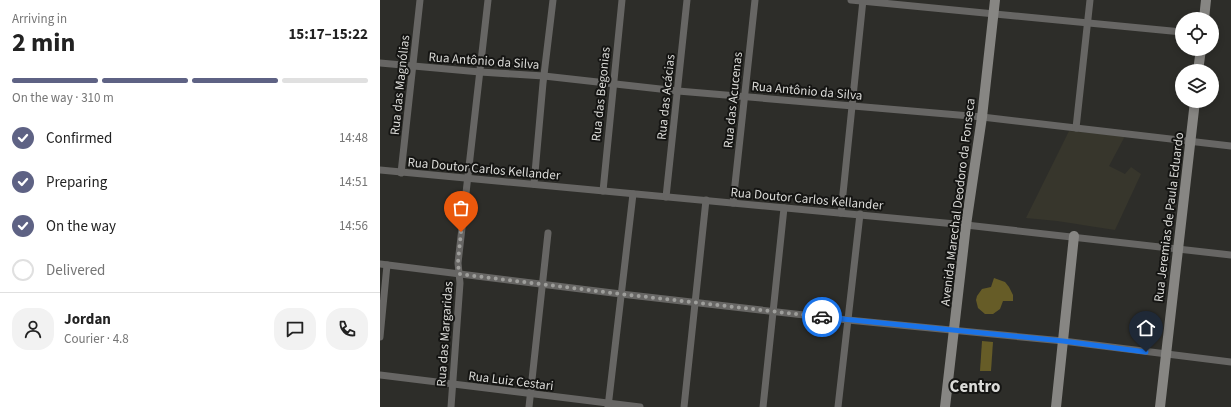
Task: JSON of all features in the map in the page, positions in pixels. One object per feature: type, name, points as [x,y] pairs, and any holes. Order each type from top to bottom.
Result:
[{"type":"street","name":"Rua das Magnólias","points":[[401,172],[420,0]]},
{"type":"street","name":"Rua das Margaridas","points":[[451,407],[460,283],[458,262],[488,0]]},
{"type":"street","points":[[534,184],[553,0]]},
{"type":"street","name":"Rua das Begonias","points":[[603,191],[622,0]]},
{"type":"street","name":"Rua das Acácias","points":[[666,197],[687,0]]},
{"type":"street","name":"Rua das Acucenas","points":[[733,203],[755,0]]},
{"type":"street","points":[[851,0],[1175,31]]},
{"type":"street","points":[[841,213],[863,0]]},
{"type":"street","name":"Avenida Marechal Deodoro da Fonseca","points":[[945,407],[966,224],[982,117],[995,0]]},
{"type":"street","points":[[1076,128],[1090,0]]},
{"type":"street","points":[[1205,12],[1206,0]]},
{"type":"street","name":"Rua Antônio da Silva","points":[[380,63],[413,67],[544,76],[678,92],[745,96],[982,117],[1190,140],[1231,146]]},
{"type":"street","name":"Rua Jeremias de Paula Eduardo","points":[[1160,407],[1194,108]]},
{"type":"street","name":"Rua Doutor Carlos Kellander","points":[[380,170],[966,224],[1231,255]]},
{"type":"street","points":[[608,405],[633,194]]},
{"type":"street","points":[[684,407],[706,200]]},
{"type":"street","points":[[763,407],[784,208]]},
{"type":"street","points":[[838,407],[860,214]]},
{"type":"street","points":[[529,407],[548,233]]},
{"type":"street","points":[[1056,407],[1074,236]]},
{"type":"street","points":[[380,337],[384,265],[848,320],[954,329],[1231,362]]},
{"type":"street","name":"Rua Luiz Cestari","points":[[380,375],[608,405],[640,407]]},
{"type":"shaded area","points":[[1069,131],[1125,136],[1109,166],[1125,174],[1131,167],[1141,174],[1115,230],[1026,218]]},
{"type":"building","points":[[994,278],[1005,282],[1013,295],[1013,301],[1003,301],[1000,309],[993,314],[985,314],[978,308],[976,300],[977,296],[982,289],[991,287]]},
{"type":"building","points":[[982,341],[993,342],[991,371],[980,371]]},
{"type":"way so far","points":[[461,232],[458,262],[459,274],[822,317]]},
{"type":"district","name":"Centro","points":[[975,386]]},
{"type":"route","points":[[822,317],[954,329],[1146,352]]}]
